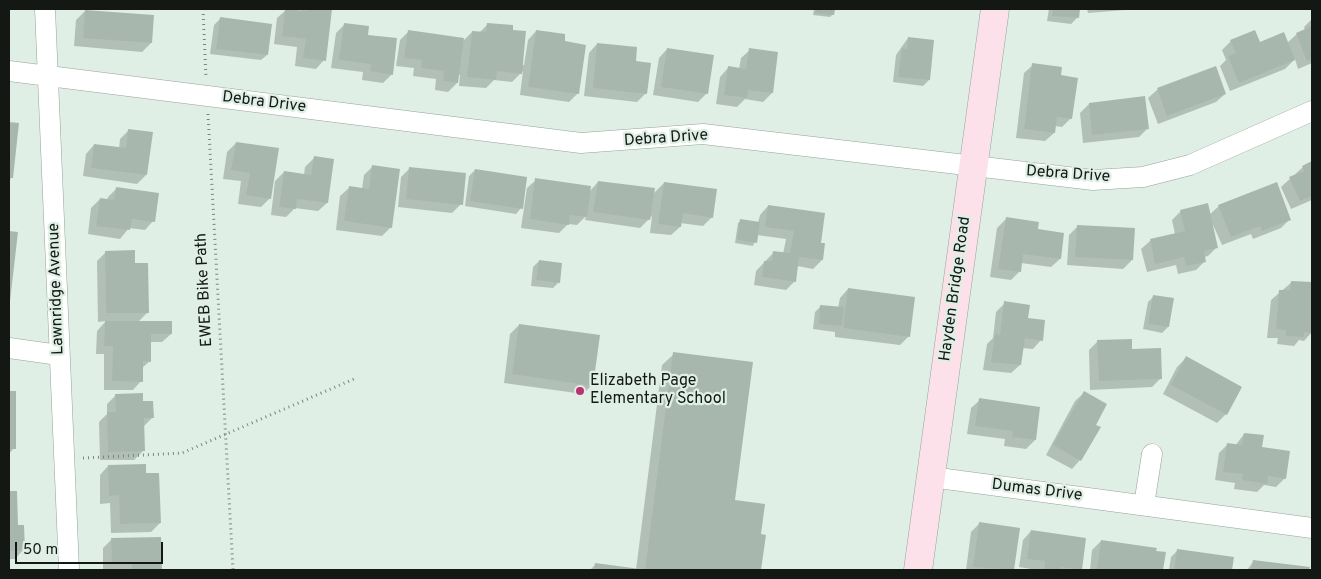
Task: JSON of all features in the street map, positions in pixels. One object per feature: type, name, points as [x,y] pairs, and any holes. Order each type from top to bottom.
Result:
[{"type":"street","name":"Lawnridge Avenue","points":[[45,9],[69,570]]},
{"type":"street","name":"Hayden Bridge Road","points":[[918,570],[995,9]]},
{"type":"street","name":"Debra Drive","points":[[9,71],[581,143],[703,134],[1093,180],[1143,177],[1190,165],[1312,111]]},
{"type":"street","points":[[9,348],[59,354]]},
{"type":"street","points":[[1144,505],[1152,454]]},
{"type":"street","name":"Dumas Drive","points":[[931,478],[1312,528]]},
{"type":"path","name":"EWEB Bike Path","points":[[203,9],[233,570]]},
{"type":"path","points":[[83,458],[182,453],[226,436],[354,379]]},
{"type":"building","points":[[285,9],[308,11],[309,9],[332,9],[326,61],[303,58],[306,39],[282,36]]},
{"type":"building","points":[[816,9],[835,9],[834,15],[815,13]]},
{"type":"building","points":[[1053,9],[1080,9],[1079,18],[1052,16]]},
{"type":"building","points":[[85,10],[154,15],[152,43],[83,38]]},
{"type":"building","points":[[220,17],[272,24],[268,55],[216,49]]},
{"type":"building","points":[[344,23],[369,26],[368,35],[397,38],[393,75],[370,71],[371,64],[339,60]]},
{"type":"building","points":[[487,23],[513,25],[513,30],[526,31],[522,74],[497,71],[496,80],[467,77],[472,31],[486,32]]},
{"type":"building","points":[[1312,26],[1312,59],[1307,61],[1296,33]]},
{"type":"building","points":[[408,30],[464,38],[458,83],[443,81],[444,71],[421,68],[422,60],[404,58]]},
{"type":"building","points":[[536,30],[565,34],[565,41],[586,45],[579,94],[528,87]]},
{"type":"building","points":[[1255,30],[1260,42],[1284,32],[1295,60],[1239,83],[1228,56],[1236,53],[1230,40]]},
{"type":"building","points":[[908,37],[934,40],[930,80],[898,77],[902,48],[907,49]]},
{"type":"building","points":[[597,43],[637,47],[636,61],[651,63],[647,94],[593,88]]},
{"type":"building","points":[[667,48],[714,55],[708,94],[661,87]]},
{"type":"building","points":[[749,48],[778,52],[773,93],[748,90],[747,98],[724,95],[728,66],[746,69]]},
{"type":"building","points":[[1032,63],[1062,67],[1061,75],[1078,78],[1072,119],[1057,117],[1055,133],[1024,129]]},
{"type":"building","points":[[1216,66],[1226,94],[1167,116],[1157,88]]},
{"type":"building","points":[[1145,96],[1149,129],[1092,135],[1089,103]]},
{"type":"building","points":[[9,122],[19,123],[13,178],[9,178]]},
{"type":"building","points":[[128,129],[153,132],[147,175],[91,168],[94,144],[126,148]]},
{"type":"building","points":[[236,142],[279,148],[271,199],[246,195],[250,173],[231,170]]},
{"type":"building","points":[[314,156],[334,159],[328,203],[297,199],[296,209],[279,207],[284,171],[311,175]]},
{"type":"building","points":[[1312,161],[1312,196],[1300,201],[1289,177],[1304,171],[1302,166]]},
{"type":"building","points":[[372,165],[400,169],[392,228],[344,221],[349,186],[369,189]]},
{"type":"building","points":[[409,167],[466,173],[463,205],[406,199]]},
{"type":"building","points":[[475,169],[527,177],[523,209],[470,201]]},
{"type":"building","points":[[535,178],[591,186],[587,217],[570,215],[569,225],[530,219]]},
{"type":"building","points":[[598,181],[655,188],[650,220],[593,212]]},
{"type":"building","points":[[664,182],[717,189],[713,218],[683,213],[681,227],[658,224]]},
{"type":"building","points":[[1277,182],[1291,220],[1262,231],[1260,226],[1231,237],[1218,205]]},
{"type":"building","points":[[116,187],[159,193],[155,222],[132,219],[130,230],[96,226],[100,198],[114,200]]},
{"type":"building","points":[[1208,203],[1218,248],[1204,251],[1206,262],[1186,266],[1184,257],[1155,264],[1150,239],[1185,231],[1180,210]]},
{"type":"building","points":[[768,205],[825,213],[821,243],[825,243],[823,260],[799,257],[796,282],[762,277],[764,261],[772,261],[773,251],[790,253],[794,231],[765,227]]},
{"type":"building","points":[[1006,217],[1039,222],[1038,229],[1064,233],[1061,259],[1023,254],[1021,272],[998,269]]},
{"type":"building","points":[[740,219],[760,222],[757,243],[737,240]]},
{"type":"building","points":[[1077,225],[1135,228],[1133,260],[1075,257]]},
{"type":"building","points":[[9,231],[18,232],[10,301],[9,301]]},
{"type":"building","points":[[135,250],[135,263],[148,263],[149,313],[106,313],[105,251]]},
{"type":"building","points":[[539,260],[562,263],[560,283],[536,280]]},
{"type":"building","points":[[1291,281],[1312,282],[1312,333],[1304,332],[1304,337],[1286,336],[1286,330],[1276,329],[1279,290],[1290,290]]},
{"type":"building","points":[[848,288],[915,297],[910,337],[843,328]]},
{"type":"building","points":[[1153,295],[1174,298],[1169,327],[1148,324]]},
{"type":"building","points":[[1004,301],[1030,305],[1028,318],[1045,320],[1043,341],[1025,338],[1021,365],[991,362],[995,334],[1000,335]]},
{"type":"building","points":[[820,305],[844,307],[842,326],[819,324]]},
{"type":"building","points":[[105,321],[172,321],[172,334],[151,334],[151,362],[143,361],[143,382],[112,381],[113,346],[104,346]]},
{"type":"building","points":[[519,324],[600,335],[593,386],[512,374]]},
{"type":"building","points":[[1132,339],[1132,349],[1161,348],[1162,379],[1099,381],[1097,340]]},
{"type":"building","points":[[673,352],[753,362],[735,500],[765,504],[761,534],[766,535],[761,570],[645,570]]},
{"type":"building","points":[[1186,356],[1242,387],[1227,415],[1171,385]]},
{"type":"building","points":[[9,391],[16,391],[16,449],[9,449]]},
{"type":"building","points":[[1084,391],[1107,404],[1096,425],[1101,427],[1081,461],[1053,445]]},
{"type":"building","points":[[143,393],[143,401],[153,401],[154,418],[144,418],[145,451],[108,452],[107,412],[116,412],[115,394]]},
{"type":"building","points":[[979,398],[1040,407],[1036,440],[1012,437],[1013,431],[975,426]]},
{"type":"building","points":[[1244,433],[1264,435],[1262,447],[1290,451],[1286,479],[1268,476],[1267,484],[1242,480],[1243,474],[1223,472],[1227,443],[1242,445]]},
{"type":"building","points":[[146,464],[146,473],[159,473],[161,523],[120,524],[119,495],[109,496],[108,465]]},
{"type":"building","points":[[9,491],[17,491],[18,525],[24,525],[25,550],[9,551]]},
{"type":"building","points":[[979,522],[1020,528],[1014,570],[973,567]]},
{"type":"building","points":[[1031,530],[1086,538],[1082,570],[1061,567],[1061,570],[1044,570],[1045,561],[1027,559]]},
{"type":"building","points":[[161,537],[162,570],[132,570],[132,564],[112,564],[111,538]]},
{"type":"building","points":[[1101,540],[1157,548],[1156,551],[1166,552],[1163,570],[1097,569]]},
{"type":"building","points":[[1177,549],[1234,557],[1232,570],[1174,570]]},
{"type":"building","points":[[1253,560],[1310,567],[1309,570],[1251,570]]},
{"type":"building","points":[[595,563],[640,569],[640,570],[594,570]]},
{"type":"place","name":"Elizabeth Page Elementary School","points":[[580,391]]}]
